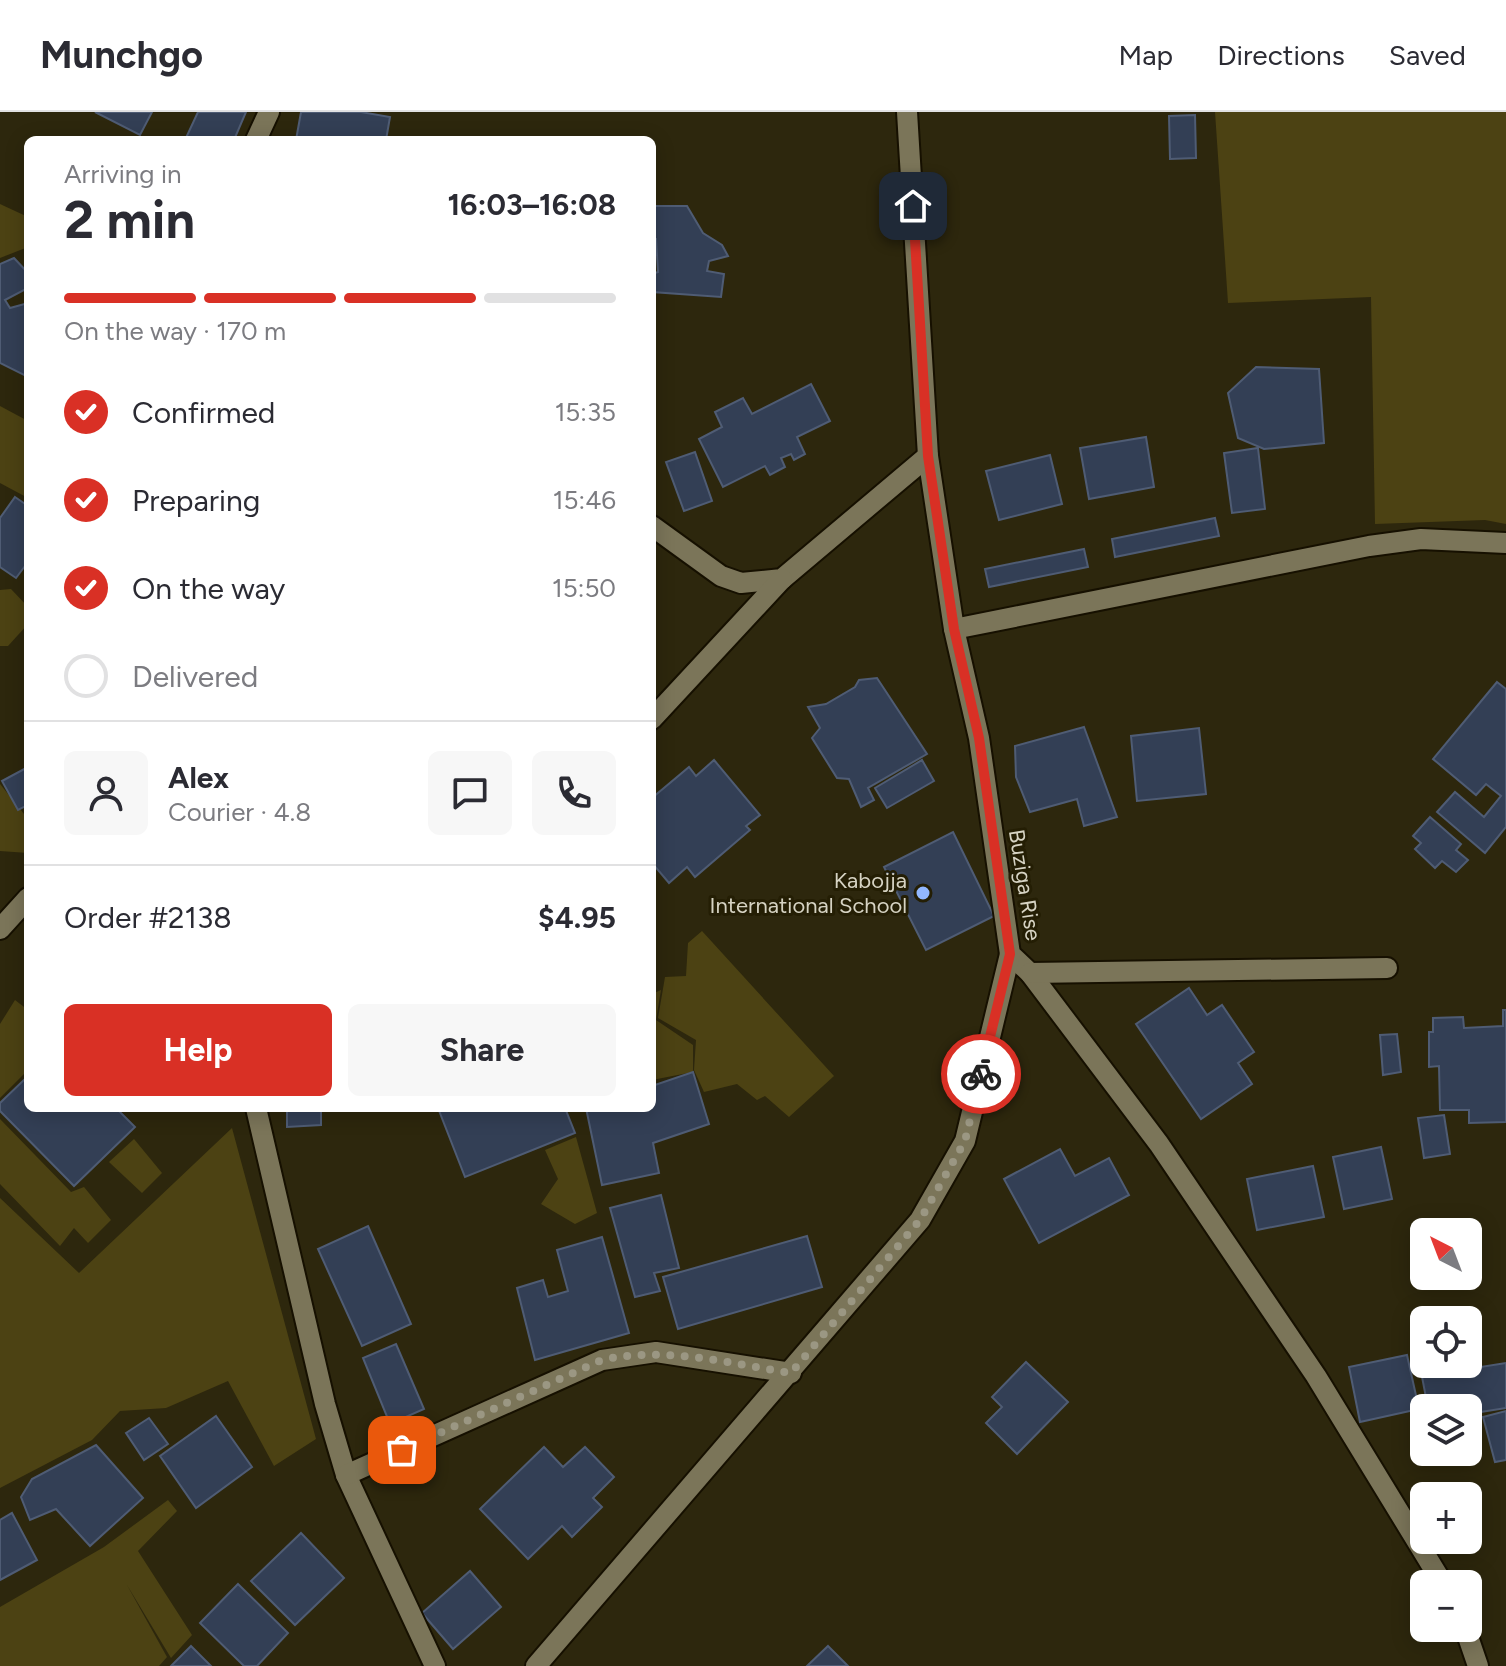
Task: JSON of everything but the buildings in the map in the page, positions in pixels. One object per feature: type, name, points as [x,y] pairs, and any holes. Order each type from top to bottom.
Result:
[{"type":"street","points":[[258,136],[269,112]]},
{"type":"street","name":"Buziga Rise","points":[[907,112],[928,456],[954,629],[979,738],[1010,954],[1030,973],[1159,1144],[1299,1350],[1434,1570]]},
{"type":"street","points":[[656,715],[782,579],[928,456]]},
{"type":"street","points":[[656,529],[721,576],[741,583],[782,579]]},
{"type":"street","points":[[954,629],[1369,546],[1421,539],[1506,543]]},
{"type":"street","points":[[0,929],[24,902]]},
{"type":"street","points":[[536,1666],[920,1220],[965,1141],[1010,954]]},
{"type":"street","points":[[1030,973],[1387,968]]},
{"type":"street","points":[[257,1112],[325,1404],[346,1475],[435,1666]]},
{"type":"street","points":[[346,1475],[602,1360],[656,1352],[791,1373]]},
{"type":"street","points":[[1470,1642],[1478,1666]]},
{"type":"shaded area","points":[[1215,112],[1506,112],[1506,524],[1485,520],[1375,524],[1371,297],[1228,303]]},
{"type":"shaded area","points":[[0,204],[24,215],[24,249],[0,258]]},
{"type":"shaded area","points":[[0,406],[24,419],[24,496],[0,483]]},
{"type":"shaded area","points":[[11,589],[24,603],[24,628],[8,646],[0,646],[0,590]]},
{"type":"shaded area","points":[[0,784],[24,814],[24,853],[0,851]]},
{"type":"shaded area","points":[[702,931],[834,1076],[789,1117],[765,1096],[757,1100],[737,1084],[704,1092],[694,1070],[696,1040],[658,1018],[665,977],[686,976],[688,943]]},
{"type":"shaded area","points":[[661,990],[656,1020],[656,992]]},
{"type":"shaded area","points":[[15,1000],[24,1007],[24,1074],[0,1098],[0,1024]]},
{"type":"shaded area","points":[[656,1020],[693,1045],[693,1072],[656,1079]]},
{"type":"shaded area","points":[[0,1119],[71,1192],[84,1187],[111,1220],[88,1243],[74,1228],[60,1246],[0,1184]]},
{"type":"shaded area","points":[[232,1128],[316,1439],[274,1466],[228,1381],[166,1408],[120,1411],[92,1440],[0,1488],[0,1198],[79,1273]]},
{"type":"shaded area","points":[[576,1137],[597,1213],[575,1224],[541,1204],[558,1179],[545,1150]]},
{"type":"shaded area","points":[[134,1139],[162,1173],[142,1193],[109,1162]]},
{"type":"shaded area","points":[[168,1500],[177,1511],[138,1551],[192,1635],[171,1658],[127,1585],[167,1657],[159,1666],[0,1666],[0,1607],[104,1547]]},
{"type":"way so far","points":[[402,1450],[602,1360],[626,1355],[656,1352],[791,1373],[920,1220],[965,1141],[981,1074]]},
{"type":"place","name":"Kabojja International School","points":[[923,893]]},
{"type":"route","points":[[913,206],[928,456],[954,629],[979,738],[1010,954],[981,1074]]}]
